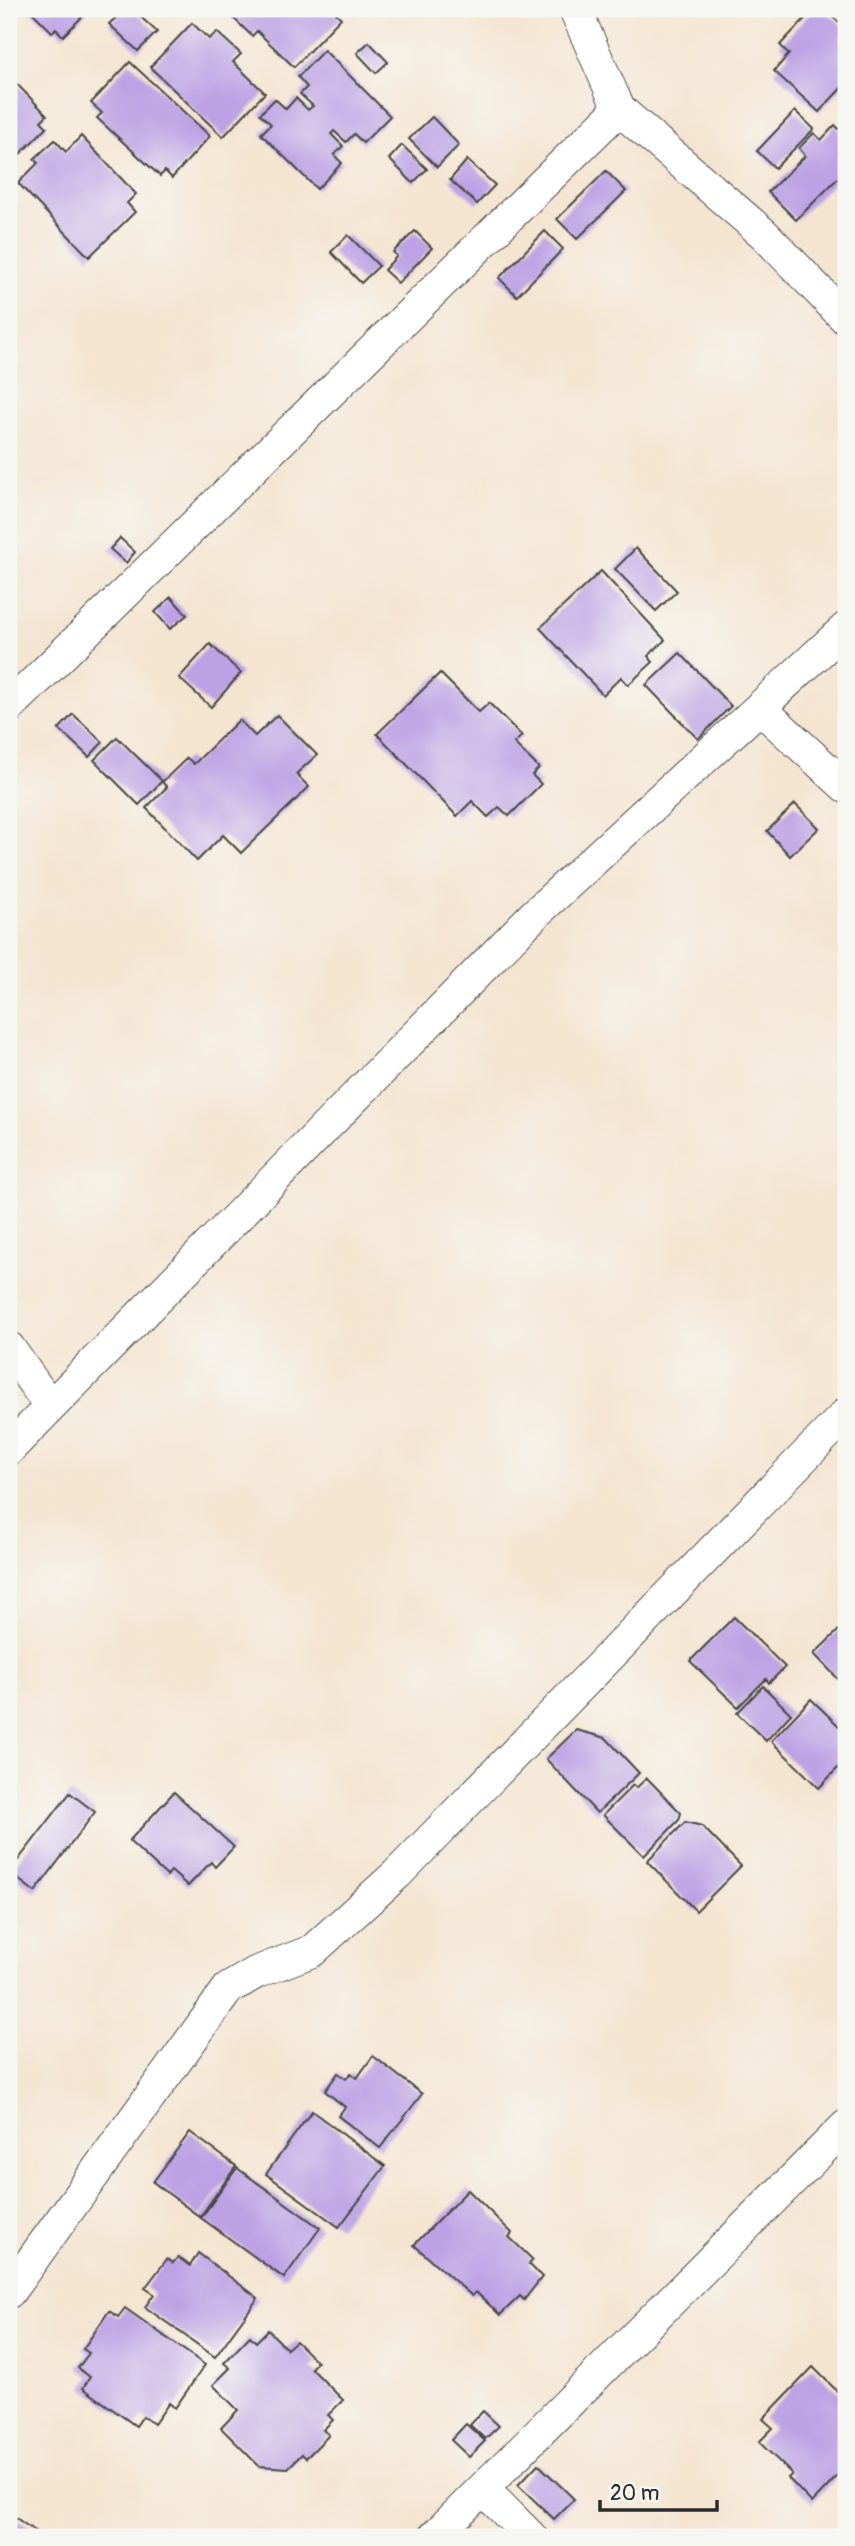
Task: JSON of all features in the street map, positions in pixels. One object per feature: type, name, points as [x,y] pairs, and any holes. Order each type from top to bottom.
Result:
[{"type":"street","points":[[575,9],[619,109],[765,234],[846,319]]},
{"type":"street","points":[[9,707],[619,109]]},
{"type":"street","points":[[9,1449],[535,914],[846,628]]},
{"type":"street","points":[[760,708],[846,787]]},
{"type":"street","points":[[9,1348],[50,1406]]},
{"type":"street","points":[[9,2292],[228,1989],[255,1973],[312,1951],[397,1874],[846,1414]]},
{"type":"street","points":[[434,2537],[846,2126]]},
{"type":"street","points":[[483,2488],[531,2537]]},
{"type":"building","points":[[29,9],[84,9],[87,12],[63,36],[56,29],[52,32]]},
{"type":"building","points":[[125,9],[132,9],[157,32],[138,51],[109,24]]},
{"type":"building","points":[[332,9],[341,18],[294,67],[257,31],[252,36],[226,11]]},
{"type":"building","points":[[814,9],[824,9],[846,29],[846,83],[819,112],[774,71],[789,54],[780,45]]},
{"type":"building","points":[[192,23],[209,39],[217,32],[241,54],[233,62],[265,93],[223,137],[150,67]]},
{"type":"building","points":[[369,42],[388,62],[376,73],[357,53]]},
{"type":"building","points":[[324,50],[390,116],[363,143],[354,134],[346,142],[334,131],[331,134],[343,146],[334,155],[342,163],[317,189],[261,134],[271,124],[260,114],[275,99],[286,109],[296,98],[308,110],[313,106],[300,94],[307,87],[298,77]]},
{"type":"building","points":[[130,62],[210,136],[172,178],[165,171],[160,176],[97,118],[102,113],[91,103]]},
{"type":"building","points":[[9,76],[47,115],[41,121],[47,127],[14,160],[9,155]]},
{"type":"building","points":[[795,111],[814,129],[775,168],[757,151]]},
{"type":"building","points":[[432,117],[459,145],[437,167],[409,139]]},
{"type":"building","points":[[835,125],[846,137],[846,170],[796,220],[768,192],[805,156],[799,148],[814,133],[821,140]]},
{"type":"building","points":[[81,136],[136,194],[127,203],[135,212],[89,257],[18,183],[38,163],[34,159],[55,140],[66,152]]},
{"type":"building","points":[[402,145],[427,169],[413,183],[389,159]]},
{"type":"building","points":[[467,160],[495,185],[477,204],[450,180]]},
{"type":"building","points":[[606,171],[626,191],[577,239],[557,219]]},
{"type":"building","points":[[415,231],[432,248],[398,283],[384,270],[397,256],[393,252]]},
{"type":"building","points":[[545,231],[563,249],[517,296],[499,278]]},
{"type":"building","points":[[348,235],[379,266],[361,283],[331,252]]},
{"type":"building","points":[[120,538],[135,552],[126,563],[110,549]]},
{"type":"building","points":[[636,548],[677,591],[656,611],[615,569]]},
{"type":"building","points":[[601,571],[665,640],[648,656],[653,662],[628,685],[621,677],[603,695],[540,628]]},
{"type":"building","points":[[171,597],[187,615],[170,629],[155,612]]},
{"type":"building","points":[[210,644],[241,673],[211,707],[179,678]]},
{"type":"building","points":[[680,653],[731,706],[698,739],[646,685]]},
{"type":"building","points":[[440,673],[479,712],[489,703],[522,736],[514,743],[539,768],[532,775],[541,784],[509,816],[499,807],[488,817],[472,801],[457,816],[377,734]]},
{"type":"building","points":[[73,714],[103,742],[89,757],[59,729]]},
{"type":"building","points":[[277,715],[317,755],[296,774],[309,787],[241,853],[223,835],[197,861],[146,808],[167,787],[162,782],[187,758],[194,764],[239,720],[255,736]]},
{"type":"building","points":[[117,737],[162,781],[139,805],[94,760]]},
{"type":"building","points":[[795,804],[819,828],[790,856],[767,831]]},
{"type":"building","points":[[734,1617],[785,1667],[769,1683],[766,1679],[738,1707],[690,1661]]},
{"type":"building","points":[[846,1623],[846,1687],[814,1654]]},
{"type":"building","points":[[763,1686],[791,1714],[766,1741],[737,1713]]},
{"type":"building","points":[[811,1699],[846,1733],[846,1759],[819,1788],[771,1741]]},
{"type":"building","points":[[576,1730],[606,1738],[639,1773],[597,1813],[546,1759]]},
{"type":"building","points":[[647,1778],[681,1813],[679,1820],[644,1856],[603,1815],[633,1785],[636,1788]]},
{"type":"building","points":[[174,1792],[234,1847],[215,1867],[211,1862],[188,1886],[171,1871],[167,1876],[129,1841]]},
{"type":"building","points":[[70,1793],[95,1812],[35,1892],[9,1872]]},
{"type":"building","points":[[685,1822],[702,1826],[741,1866],[696,1911],[647,1861]]},
{"type":"building","points":[[373,2056],[422,2094],[380,2148],[338,2116],[345,2107],[325,2091],[338,2073],[346,2079],[351,2073],[357,2078]]},
{"type":"building","points":[[312,2111],[385,2166],[339,2227],[266,2174]]},
{"type":"building","points":[[190,2132],[236,2166],[200,2217],[153,2182]]},
{"type":"building","points":[[237,2168],[320,2228],[284,2278],[201,2218]]},
{"type":"building","points":[[468,2190],[512,2233],[509,2237],[533,2260],[529,2264],[542,2277],[524,2300],[520,2296],[500,2315],[476,2292],[472,2296],[414,2245]]},
{"type":"building","points":[[198,2253],[258,2298],[215,2357],[145,2307],[154,2294],[145,2288],[167,2259],[173,2263],[178,2257],[190,2266]]},
{"type":"building","points":[[125,2308],[205,2365],[175,2408],[169,2403],[154,2424],[143,2416],[136,2426],[83,2388],[90,2377],[78,2368],[89,2353],[83,2349],[109,2311],[118,2317]]},
{"type":"building","points":[[268,2330],[287,2349],[296,2341],[317,2362],[311,2368],[343,2400],[328,2415],[333,2420],[323,2430],[329,2435],[306,2458],[302,2454],[288,2468],[259,2466],[221,2428],[238,2410],[213,2385],[230,2368],[224,2363],[250,2336],[256,2342]]},
{"type":"building","points":[[813,2367],[846,2400],[846,2467],[812,2503],[788,2478],[792,2474],[759,2442],[773,2428],[763,2419]]},
{"type":"building","points":[[483,2411],[499,2426],[485,2439],[470,2425]]},
{"type":"building","points":[[466,2424],[485,2441],[469,2457],[451,2440]]},
{"type":"building","points":[[538,2464],[574,2499],[554,2519],[518,2485]]},
{"type":"building","points":[[9,2513],[43,2537],[9,2537]]}]
